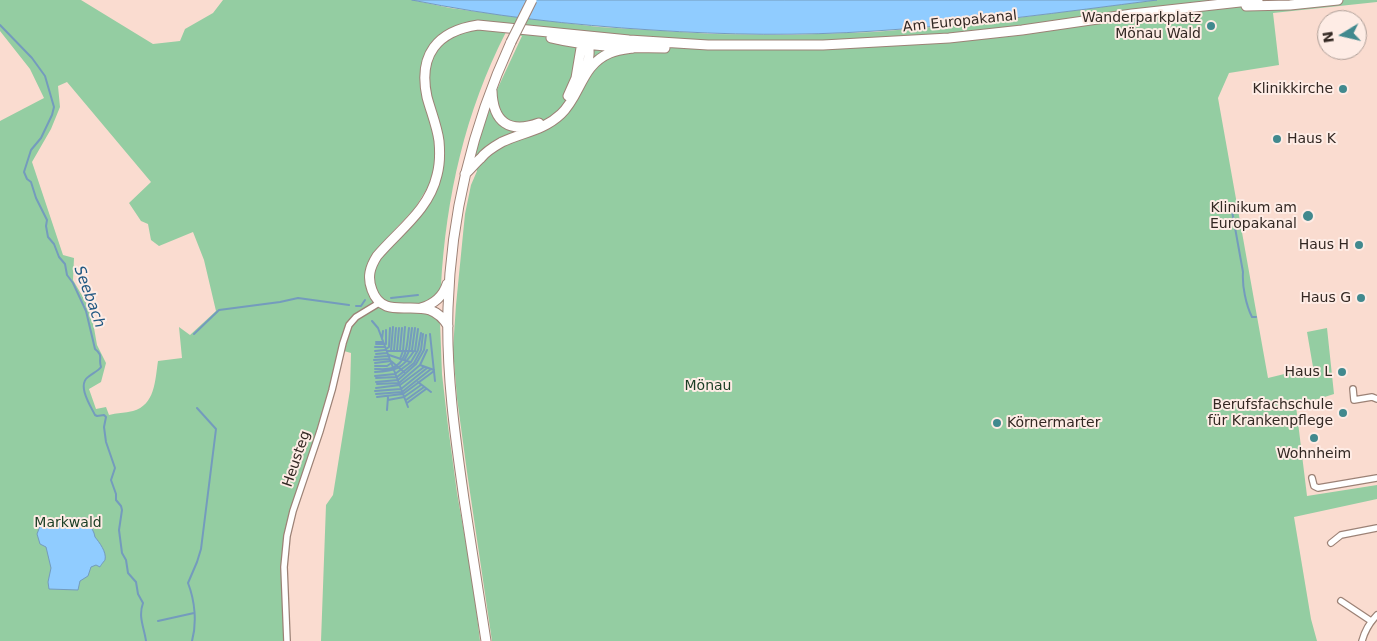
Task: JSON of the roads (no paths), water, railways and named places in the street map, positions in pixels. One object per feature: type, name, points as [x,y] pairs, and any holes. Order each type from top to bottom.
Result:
[{"type":"main road","points":[[486,641],[458,458],[449,370],[449,282],[455,224],[464,174],[474,138],[492,86],[532,0]]},
{"type":"main road","name":"Am Europakanal","points":[[585,39],[708,45],[823,46],[1022,30],[1132,14],[1258,0]]},
{"type":"main road","name":"Am Europakanal","points":[[1213,5],[1265,6],[1338,0]]},
{"type":"main road","name":"Am Europakanal","points":[[379,302],[372,292],[369,281],[369,272],[373,262],[422,207],[430,194],[438,172],[439,140],[425,83],[430,54],[436,44],[446,36],[462,28],[478,25],[521,29],[633,48],[708,45]]},
{"type":"main road","points":[[492,86],[493,105],[498,117],[505,123],[523,127],[542,122],[558,110],[569,94],[577,72],[585,39]]},
{"type":"main road","points":[[464,174],[471,170],[482,156],[493,147],[547,125],[562,114],[577,93],[585,73],[589,57],[585,39]]},
{"type":"main road","points":[[585,73],[596,62],[610,53],[633,48]]},
{"type":"main road","points":[[421,308],[439,299],[449,282]]},
{"type":"main road","points":[[379,302],[392,308],[421,308],[430,310],[438,314],[448,326]]},
{"type":"street","name":"Heusteg","points":[[287,641],[284,567],[287,536],[293,511],[320,431],[348,325],[356,317],[379,302]]},
{"type":"street","points":[[1353,389],[1354,400],[1377,399]]},
{"type":"street","points":[[1312,478],[1314,486],[1318,488],[1377,478]]},
{"type":"street","points":[[1331,544],[1341,535],[1377,528]]},
{"type":"street","points":[[1341,601],[1371,621]]},
{"type":"street","points":[[1362,641],[1371,621],[1377,615]]},
{"type":"water","points":[[412,0],[1157,0],[1016,18],[910,28],[819,34],[735,34],[561,23],[471,11]]},
{"type":"water","points":[[58,518],[87,518],[105,554],[105,560],[100,567],[96,565],[91,567],[88,576],[80,581],[78,590],[49,589],[48,582],[51,568],[46,547],[40,544],[37,534],[40,526]]},
{"type":"waterway","name":"Seebach","points":[[0,25],[32,58],[45,76],[54,107],[41,138],[31,150],[24,172],[27,179],[31,182],[36,198],[47,220],[48,237],[65,264],[67,275],[73,283],[86,311],[95,349],[100,355],[101,367],[85,381],[84,390],[95,415],[104,415],[106,417],[104,427],[106,442],[115,468],[111,480],[116,500],[122,510],[119,530],[122,553],[126,560],[128,573],[136,582],[138,594],[143,603],[141,617],[146,641]]},
{"type":"waterway","points":[[1232,211],[1243,272],[1245,295],[1252,317],[1256,317]]},
{"type":"waterway","points":[[391,298],[418,295]]},
{"type":"waterway","points":[[194,334],[219,310],[298,298],[349,305]]},
{"type":"waterway","points":[[356,306],[361,306],[365,300]]},
{"type":"waterway","points":[[372,321],[378,328],[408,407]]},
{"type":"waterway","points":[[391,351],[393,327]]},
{"type":"waterway","points":[[400,359],[403,351],[405,327]]},
{"type":"waterway","points":[[386,349],[389,347],[390,328]]},
{"type":"waterway","points":[[394,350],[396,328]]},
{"type":"waterway","points":[[397,350],[399,328]]},
{"type":"waterway","points":[[400,350],[402,328]]},
{"type":"waterway","points":[[375,369],[390,369],[401,361],[406,351],[409,328]]},
{"type":"waterway","points":[[405,359],[409,351],[412,328]]},
{"type":"waterway","points":[[412,350],[415,328]]},
{"type":"waterway","points":[[415,351],[418,329]]},
{"type":"waterway","points":[[376,344],[386,344],[386,330]]},
{"type":"waterway","points":[[382,339],[383,331]]},
{"type":"waterway","points":[[375,376],[395,374],[411,362],[418,350],[421,333]]},
{"type":"waterway","points":[[376,378],[397,377],[414,363],[421,350],[423,334]]},
{"type":"waterway","points":[[430,334],[435,381]]},
{"type":"waterway","points":[[376,382],[398,380],[416,364],[424,350],[426,335]]},
{"type":"waterway","points":[[376,342],[383,342]]},
{"type":"waterway","points":[[375,347],[385,347]]},
{"type":"waterway","points":[[375,351],[385,350]]},
{"type":"waterway","points":[[377,384],[399,383],[420,365],[427,350]]},
{"type":"waterway","points":[[387,351],[413,351]]},
{"type":"waterway","points":[[375,372],[398,368],[414,351]]},
{"type":"waterway","points":[[376,354],[387,353]]},
{"type":"waterway","points":[[389,355],[410,362]]},
{"type":"waterway","points":[[375,357],[388,356]]},
{"type":"waterway","points":[[374,360],[389,359]]},
{"type":"waterway","points":[[391,361],[404,372]]},
{"type":"waterway","points":[[375,363],[391,361]]},
{"type":"waterway","points":[[375,366],[387,366],[390,364]]},
{"type":"waterway","points":[[420,365],[434,370]]},
{"type":"waterway","points":[[376,388],[400,385],[424,367]]},
{"type":"waterway","points":[[375,391],[401,389],[427,368]]},
{"type":"waterway","points":[[376,394],[402,392],[431,369]]},
{"type":"waterway","points":[[377,397],[403,394],[434,371]]},
{"type":"waterway","points":[[418,382],[431,392]]},
{"type":"waterway","points":[[388,400],[404,397],[421,385]]},
{"type":"waterway","points":[[406,400],[424,387]]},
{"type":"waterway","points":[[407,403],[426,389]]},
{"type":"waterway","points":[[387,410],[388,397]]},
{"type":"waterway","points":[[192,641],[195,612],[188,583],[201,549],[216,429],[197,408]]},
{"type":"waterway","points":[[158,621],[194,613]]},
{"type":"place","name":"Wanderparkplatz Mönau Wald","points":[[1211,26]]},
{"type":"place","name":"Klinikkirche","points":[[1343,89]]},
{"type":"place","name":"Haus K","points":[[1277,139]]},
{"type":"place","name":"Klinikum am Europakanal","points":[[1308,216]]},
{"type":"place","name":"Haus H","points":[[1359,245]]},
{"type":"place","name":"Haus G","points":[[1361,298]]},
{"type":"place","name":"Haus L","points":[[1342,372]]},
{"type":"place","name":"Berufsfachschule für Krankenpflege","points":[[1343,413]]},
{"type":"place","name":"Körnermarter","points":[[997,423]]},
{"type":"place","name":"Wohnheim","points":[[1314,438]]},
{"type":"park label","name":"Mönau","points":[[708,386]]},
{"type":"park label","name":"Markwald","points":[[68,523]]}]
